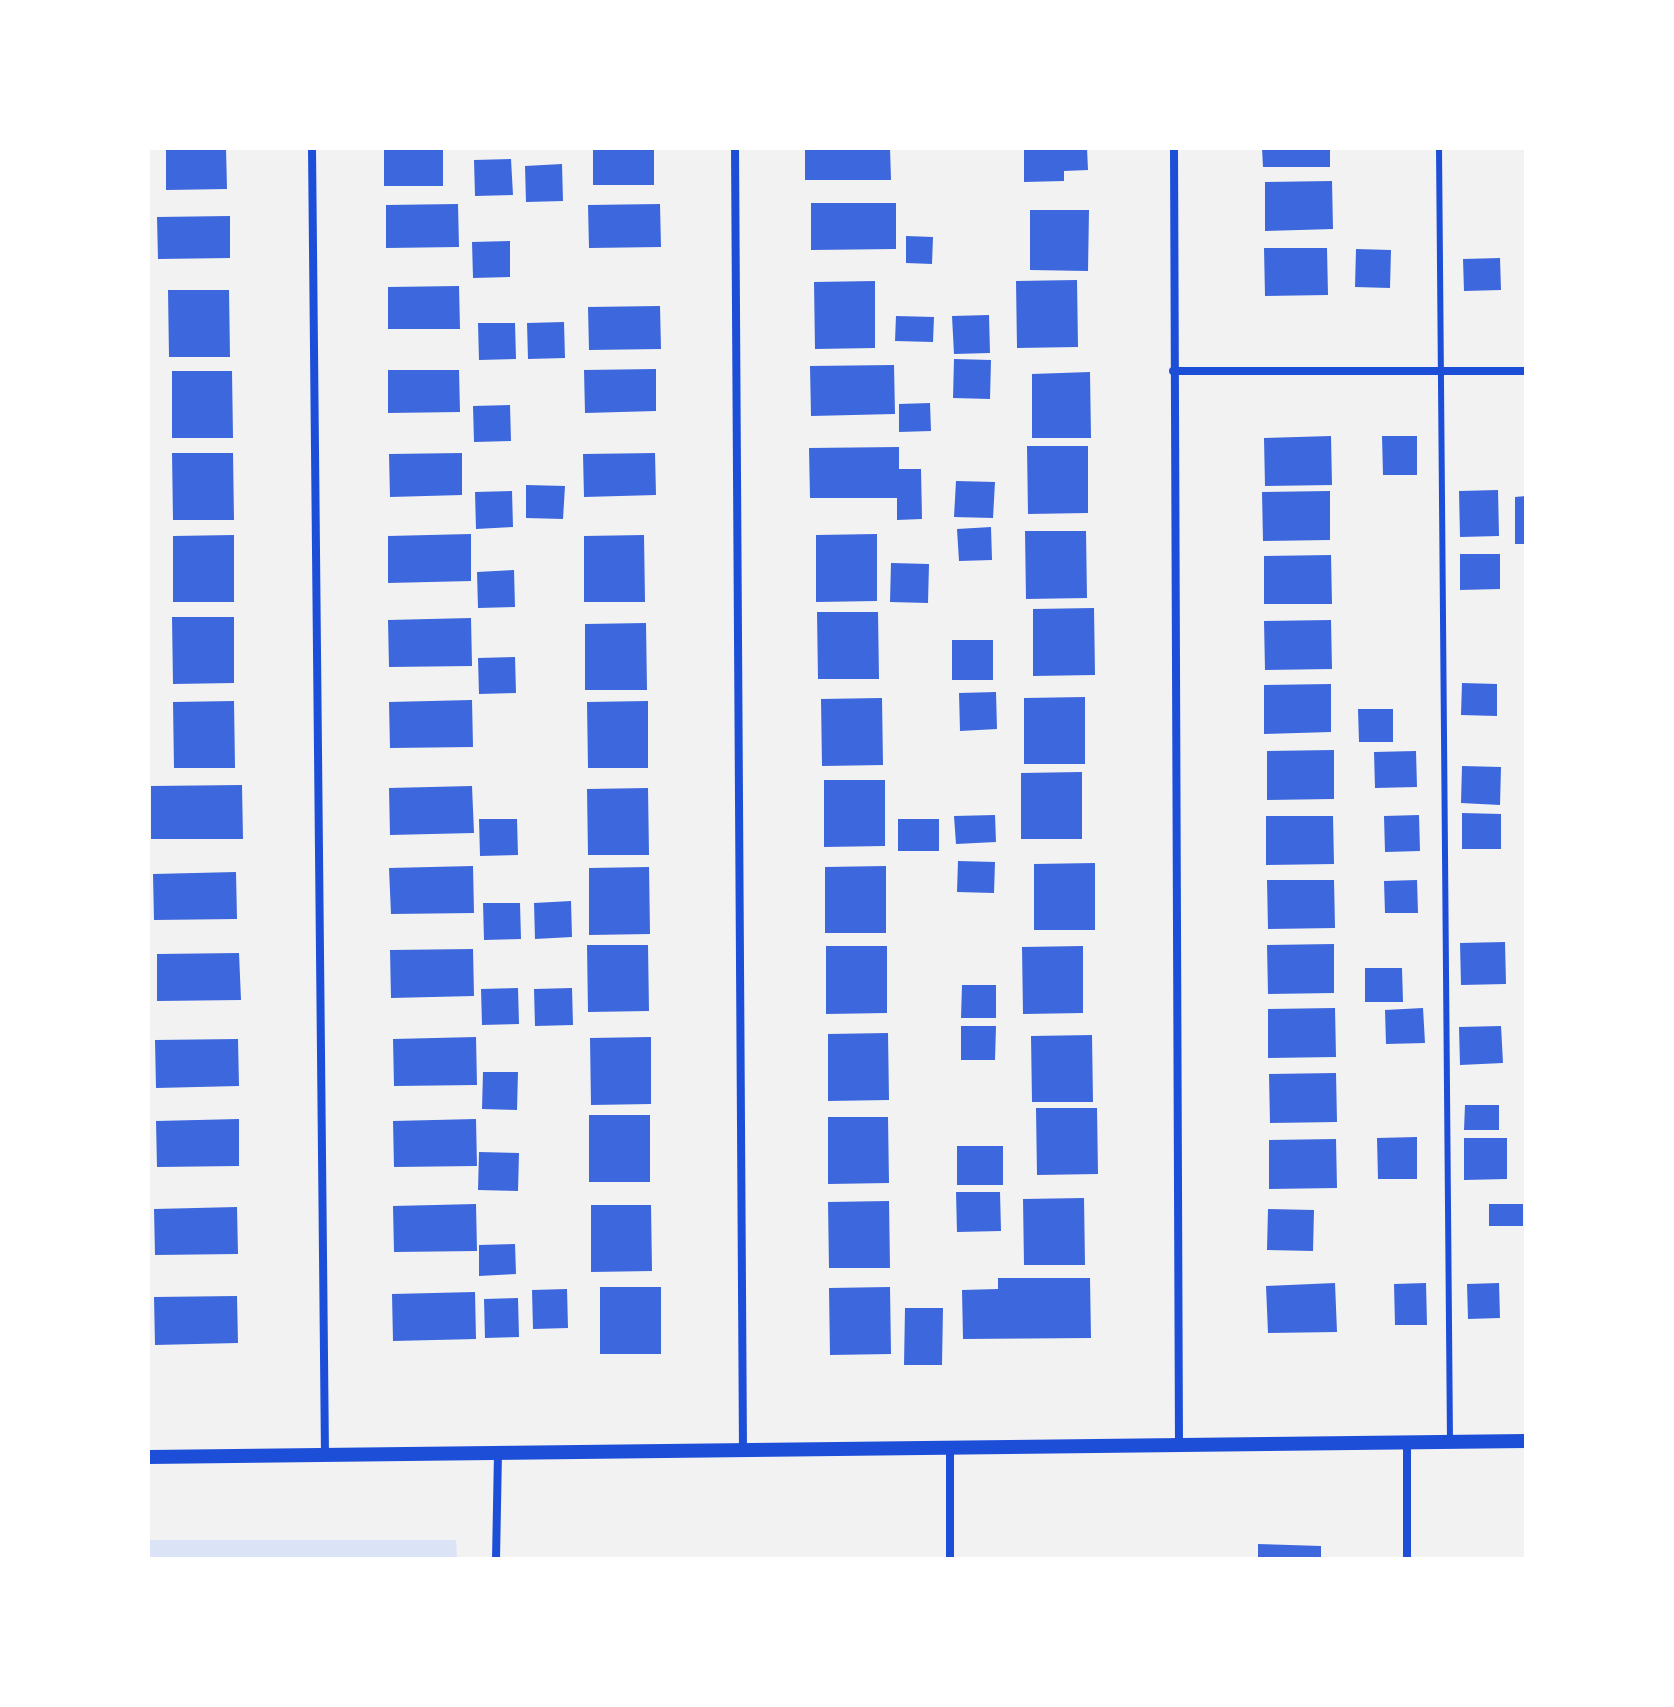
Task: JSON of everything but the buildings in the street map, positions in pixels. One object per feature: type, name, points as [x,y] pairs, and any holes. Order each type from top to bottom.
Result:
[{"type":"street","points":[[312,148],[325,1455]]},
{"type":"street","points":[[735,148],[743,1449]]},
{"type":"street","points":[[1174,148],[1179,1447]]},
{"type":"street","points":[[1173,371],[1526,371]]},
{"type":"street","points":[[148,1457],[1526,1441]]},
{"type":"street","points":[[1407,1442],[1407,1559]]},
{"type":"street","points":[[950,1448],[950,1559]]},
{"type":"street","points":[[496,1559],[498,1453]]},
{"type":"lane","points":[[1439,148],[1450,1442]]},
{"type":"shaded area","points":[[148,1540],[456,1540],[457,1559],[148,1559]]}]
